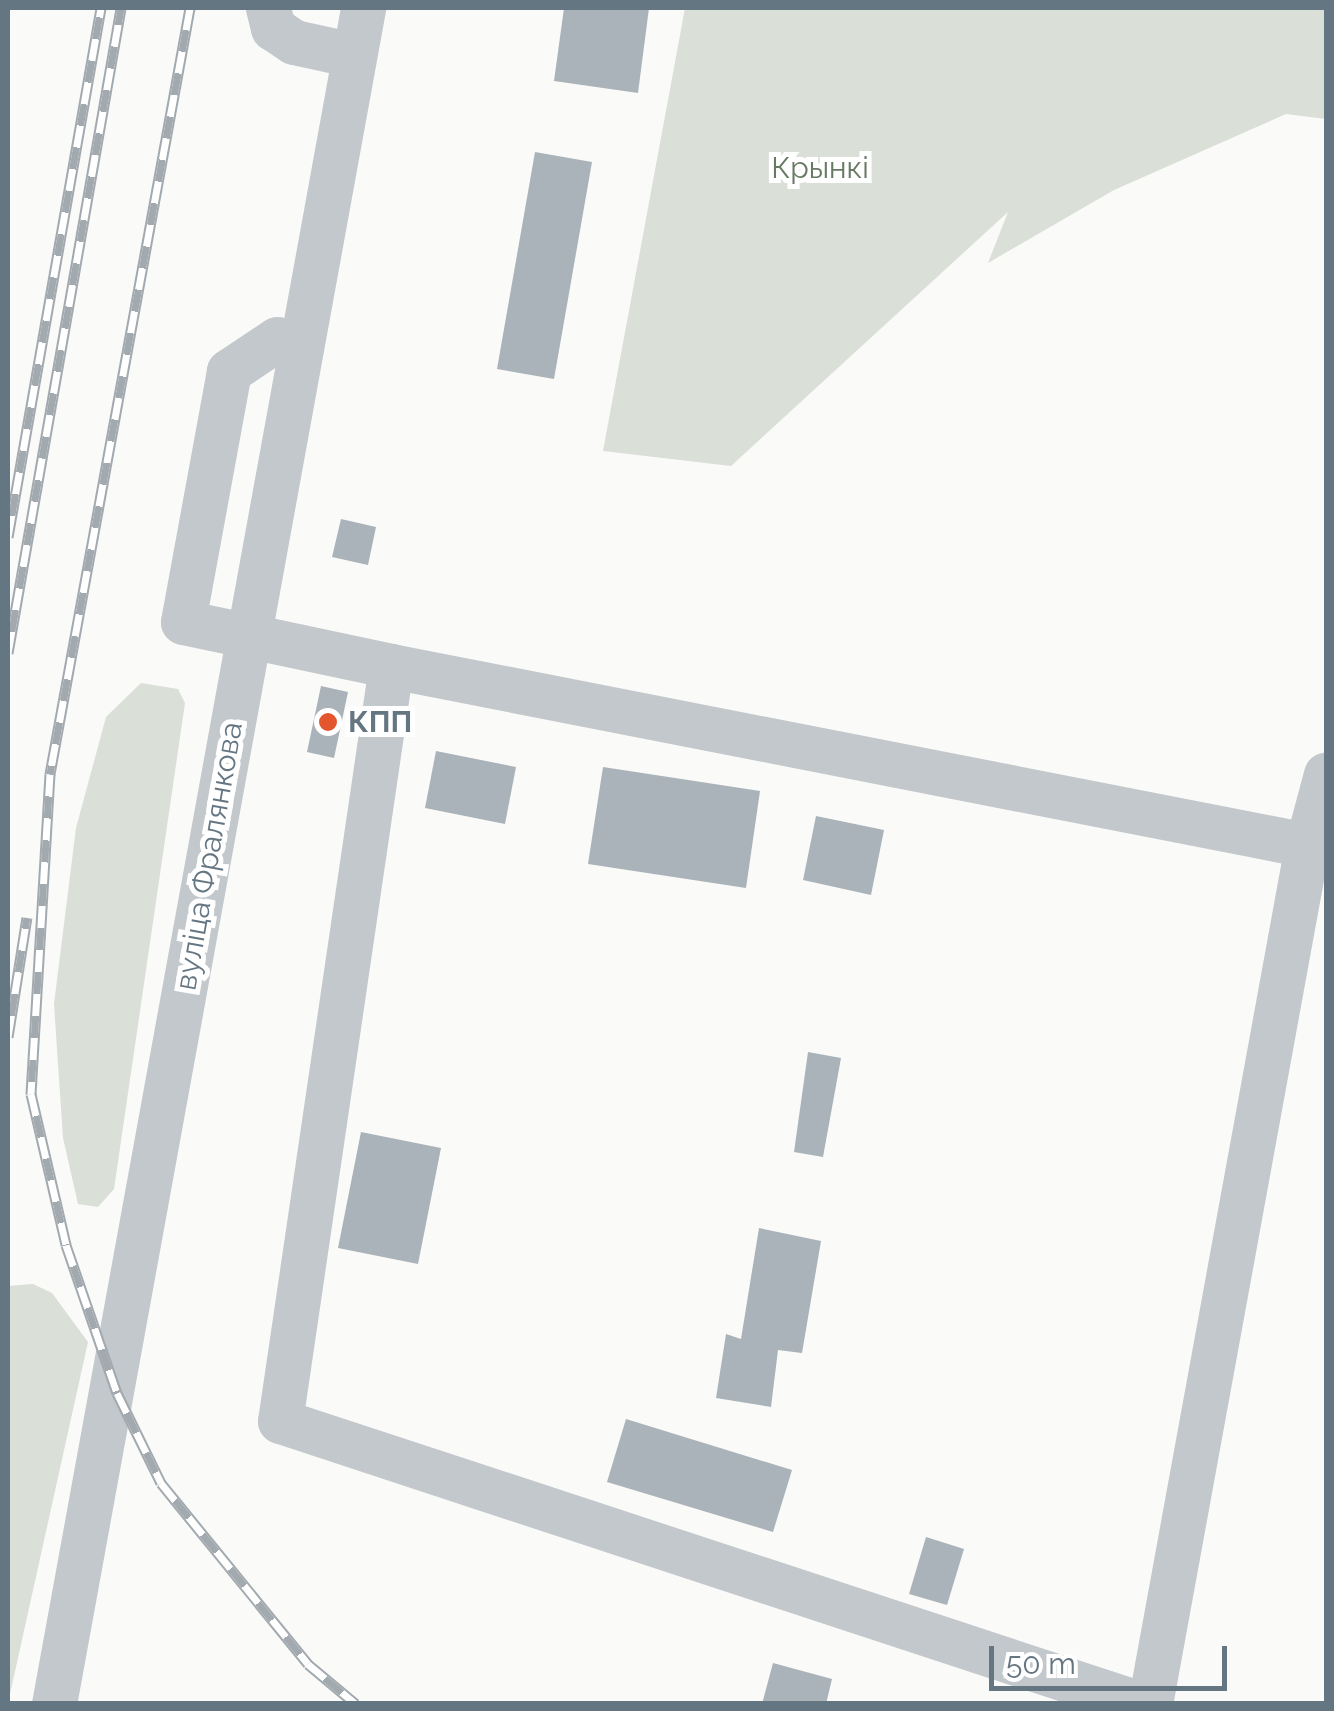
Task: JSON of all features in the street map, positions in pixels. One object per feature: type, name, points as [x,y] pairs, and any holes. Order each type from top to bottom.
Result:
[{"type":"street","points":[[268,8],[273,28],[294,42],[354,55]]},
{"type":"street","name":"вуліца Фралянкова","points":[[54,1704],[363,8]]},
{"type":"street","points":[[301,342],[277,339],[229,370],[183,622],[1306,845]]},
{"type":"street","points":[[391,666],[280,1421],[1140,1704]]},
{"type":"street","points":[[1150,1704],[1306,845],[1326,774]]},
{"type":"green space","name":"Крынкі","points":[[685,8],[1326,8],[1326,119],[1286,114],[1114,190],[988,263],[1008,212],[731,466],[603,451]]},
{"type":"green space","points":[[141,683],[178,689],[185,703],[114,1189],[98,1207],[78,1204],[63,1138],[54,1004],[76,828],[106,717]]},
{"type":"green space","points":[[33,1284],[52,1293],[88,1342],[8,1703],[8,1286]]},
{"type":"building","points":[[564,8],[649,8],[638,93],[554,81]]},
{"type":"building","points":[[535,152],[592,162],[554,379],[497,369]]},
{"type":"building","points":[[341,519],[376,527],[368,565],[332,557]]},
{"type":"building","name":"КПП","points":[[321,686],[348,692],[334,758],[307,752]]},
{"type":"building","points":[[436,751],[516,767],[505,824],[425,808]]},
{"type":"building","points":[[603,767],[760,791],[746,888],[588,864]]},
{"type":"building","points":[[816,816],[884,830],[871,895],[803,880]]},
{"type":"building","points":[[808,1052],[841,1058],[823,1157],[794,1152]]},
{"type":"building","points":[[361,1132],[441,1148],[418,1264],[338,1248]]},
{"type":"building","points":[[759,1228],[821,1241],[802,1353],[778,1350],[771,1407],[716,1398],[726,1334],[741,1339]]},
{"type":"building","points":[[626,1419],[792,1470],[773,1532],[607,1482]]},
{"type":"building","points":[[926,1537],[964,1549],[947,1605],[909,1594]]},
{"type":"building","points":[[773,1663],[832,1679],[826,1704],[762,1704]]},
{"type":"railway","points":[[8,537],[101,8]]},
{"type":"railway","points":[[8,653],[121,8]]},
{"type":"railway","points":[[190,8],[50,774],[31,1094],[66,1245],[117,1393],[161,1483],[308,1664],[356,1704]]},
{"type":"railway","points":[[8,1037],[27,917]]},
{"type":"place","name":"КПП","points":[[328,722]]}]
